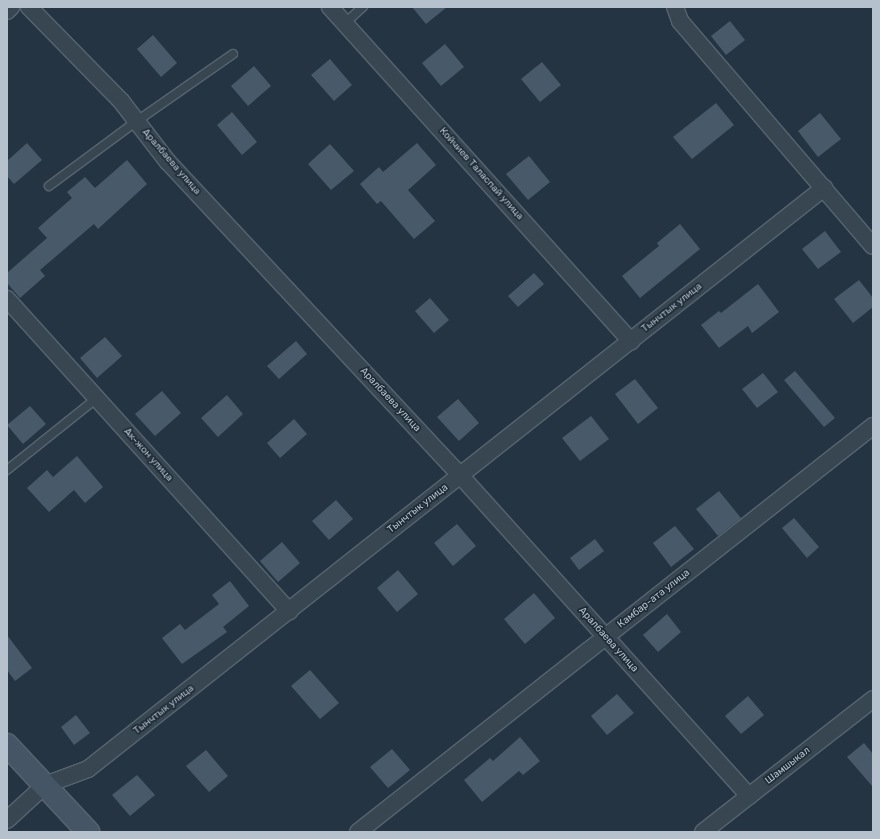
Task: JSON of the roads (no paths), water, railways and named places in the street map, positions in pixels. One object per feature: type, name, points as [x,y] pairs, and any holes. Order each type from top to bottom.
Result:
[{"type":"street","points":[[7,11],[12,7]]},
{"type":"street","name":"Аралбаева улица","points":[[29,7],[121,101],[168,162],[460,475],[749,796]]},
{"type":"street","name":"Койчиев Таласпай улица","points":[[330,7],[631,341]]},
{"type":"street","points":[[675,7],[680,21],[873,246]]},
{"type":"street","name":"Тынчтык улица","points":[[7,820],[45,785],[88,769],[824,188]]},
{"type":"street","name":"Ак-жон улица","points":[[7,299],[289,610]]},
{"type":"street","name":"Камбар-ата улица","points":[[358,832],[873,426]]},
{"type":"street","name":"Шамшыкал","points":[[703,832],[873,699]]},
{"type":"street","points":[[7,745],[88,832]]},
{"type":"lane","points":[[345,23],[363,7]]},
{"type":"lane","points":[[49,186],[137,121],[233,54]]},
{"type":"lane","points":[[7,470],[97,398]]}]
